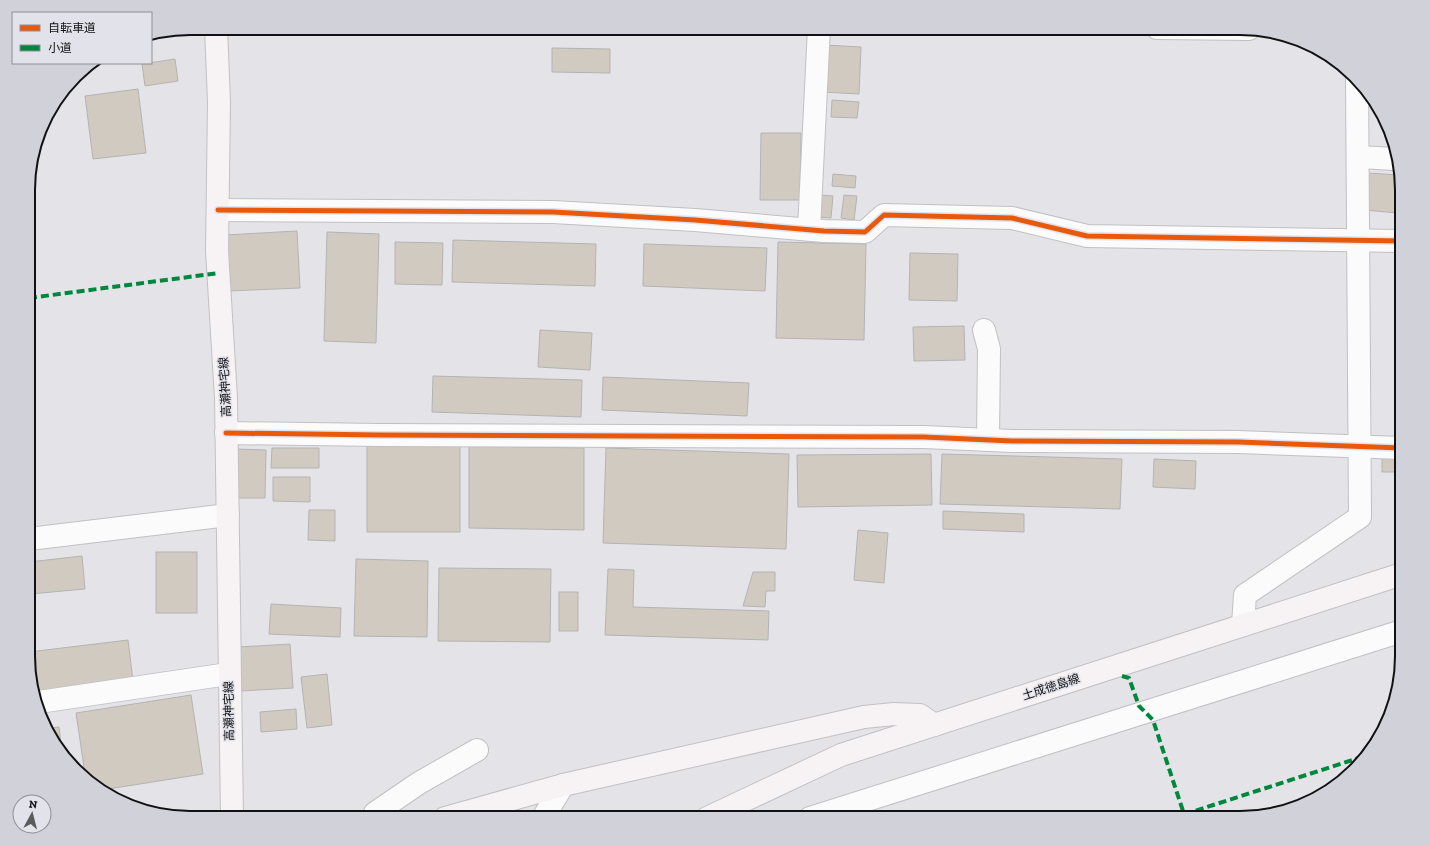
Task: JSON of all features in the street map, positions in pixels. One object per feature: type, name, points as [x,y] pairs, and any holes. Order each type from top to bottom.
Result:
[{"type":"main road","name":"高瀬神宅線","points":[[216,35],[219,102],[217,251],[226,433],[228,515],[228,674],[232,811]]},
{"type":"main road","name":"土成徳島線","points":[[722,811],[841,755],[1395,576]]},
{"type":"main road","points":[[469,811],[563,785],[864,717],[894,714],[920,715],[934,726]]},
{"type":"street","points":[[809,229],[819,35]]},
{"type":"street","points":[[1243,625],[1245,595],[1360,518],[1358,447],[1357,89]]},
{"type":"street","points":[[1358,157],[1392,159]]},
{"type":"street","points":[[218,210],[553,212],[865,232],[884,215],[1012,218],[1087,236],[1395,240]]},
{"type":"street","points":[[984,330],[989,349],[988,440]]},
{"type":"street","points":[[226,433],[395,436],[924,437],[988,440],[1238,442],[1395,448]]},
{"type":"street","points":[[35,538],[228,515]]},
{"type":"street","points":[[832,811],[1395,633]]},
{"type":"street","points":[[42,702],[228,674]]},
{"type":"street","points":[[378,811],[419,783],[477,750]]},
{"type":"street","points":[[547,811],[563,785]]},
{"type":"building","points":[[825,45],[861,47],[859,94],[822,92]]},
{"type":"building","points":[[552,48],[610,49],[610,73],[552,72]]},
{"type":"building","points":[[175,59],[178,81],[145,86],[142,64],[152,64],[152,62]]},
{"type":"building","points":[[138,89],[146,153],[93,159],[85,96]]},
{"type":"building","points":[[832,100],[859,102],[857,118],[831,117]]},
{"type":"building","points":[[761,133],[801,133],[800,200],[760,200]]},
{"type":"building","points":[[1367,173],[1394,175],[1395,213],[1365,210]]},
{"type":"building","points":[[833,174],[856,176],[855,188],[832,186]]},
{"type":"building","points":[[819,195],[833,196],[831,218],[818,217]]},
{"type":"building","points":[[844,195],[857,196],[854,220],[841,218]]},
{"type":"building","points":[[297,231],[300,288],[228,291],[225,235]]},
{"type":"building","points":[[327,232],[379,234],[376,343],[324,341]]},
{"type":"building","points":[[453,240],[596,244],[595,286],[452,282]]},
{"type":"building","points":[[395,242],[443,243],[442,285],[395,284]]},
{"type":"building","points":[[778,242],[866,244],[864,340],[776,338]]},
{"type":"building","points":[[644,244],[767,248],[765,291],[643,286]]},
{"type":"building","points":[[910,253],[958,254],[957,301],[909,300]]},
{"type":"building","points":[[964,326],[965,360],[914,361],[913,327]]},
{"type":"building","points":[[540,330],[592,333],[590,370],[538,367]]},
{"type":"building","points":[[433,376],[582,380],[581,417],[432,412]]},
{"type":"building","points":[[603,377],[749,383],[747,416],[602,410]]},
{"type":"building","points":[[460,444],[460,532],[367,532],[367,445]]},
{"type":"building","points":[[469,446],[584,448],[584,530],[469,528]]},
{"type":"building","points":[[272,448],[319,448],[319,468],[271,468]]},
{"type":"building","points":[[606,448],[789,454],[786,549],[603,543]]},
{"type":"building","points":[[235,449],[266,450],[265,498],[234,498]]},
{"type":"building","points":[[931,454],[932,505],[798,507],[797,455]]},
{"type":"building","points":[[942,454],[1122,459],[1120,509],[940,504]]},
{"type":"building","points":[[1382,458],[1395,458],[1395,472],[1382,472]]},
{"type":"building","points":[[1154,459],[1196,461],[1195,489],[1153,487]]},
{"type":"building","points":[[273,477],[310,477],[310,502],[273,501]]},
{"type":"building","points":[[309,510],[335,510],[335,541],[308,540]]},
{"type":"building","points":[[943,511],[1024,514],[1024,532],[943,529]]},
{"type":"building","points":[[858,530],[888,533],[884,583],[854,580]]},
{"type":"building","points":[[156,552],[197,552],[197,613],[156,613]]},
{"type":"building","points":[[82,556],[85,589],[35,594],[35,561]]},
{"type":"building","points":[[356,559],[428,561],[427,637],[354,636]]},
{"type":"building","points":[[439,568],[551,569],[550,642],[438,641]]},
{"type":"building","points":[[608,569],[634,570],[633,607],[769,611],[768,640],[605,635]]},
{"type":"building","points":[[753,572],[775,572],[775,591],[766,591],[765,607],[743,606]]},
{"type":"building","points":[[559,592],[578,592],[578,631],[559,631]]},
{"type":"building","points":[[271,604],[341,608],[340,637],[269,634]]},
{"type":"building","points":[[128,640],[133,681],[39,692],[36,676],[35,651]]},
{"type":"building","points":[[290,644],[293,688],[241,691],[239,647]]},
{"type":"building","points":[[327,674],[332,725],[307,728],[301,677]]},
{"type":"building","points":[[191,695],[203,774],[111,789],[84,769],[76,713]]},
{"type":"building","points":[[296,709],[297,729],[261,732],[260,712]]},
{"type":"building","points":[[59,727],[61,742],[56,733],[53,728]]},
{"type":"marked path","points":[[35,297],[219,273]]},
{"type":"marked path","points":[[1122,676],[1129,678],[1139,706],[1153,720],[1183,811]]},
{"type":"marked path","points":[[1195,811],[1355,759]]},
{"type":"cycle path","points":[[218,210],[553,212],[695,220],[824,231],[865,232],[884,215],[1012,218],[1087,236],[1395,241]]},
{"type":"cycle path","points":[[226,433],[924,437],[1012,441],[1238,442],[1395,448]]}]
